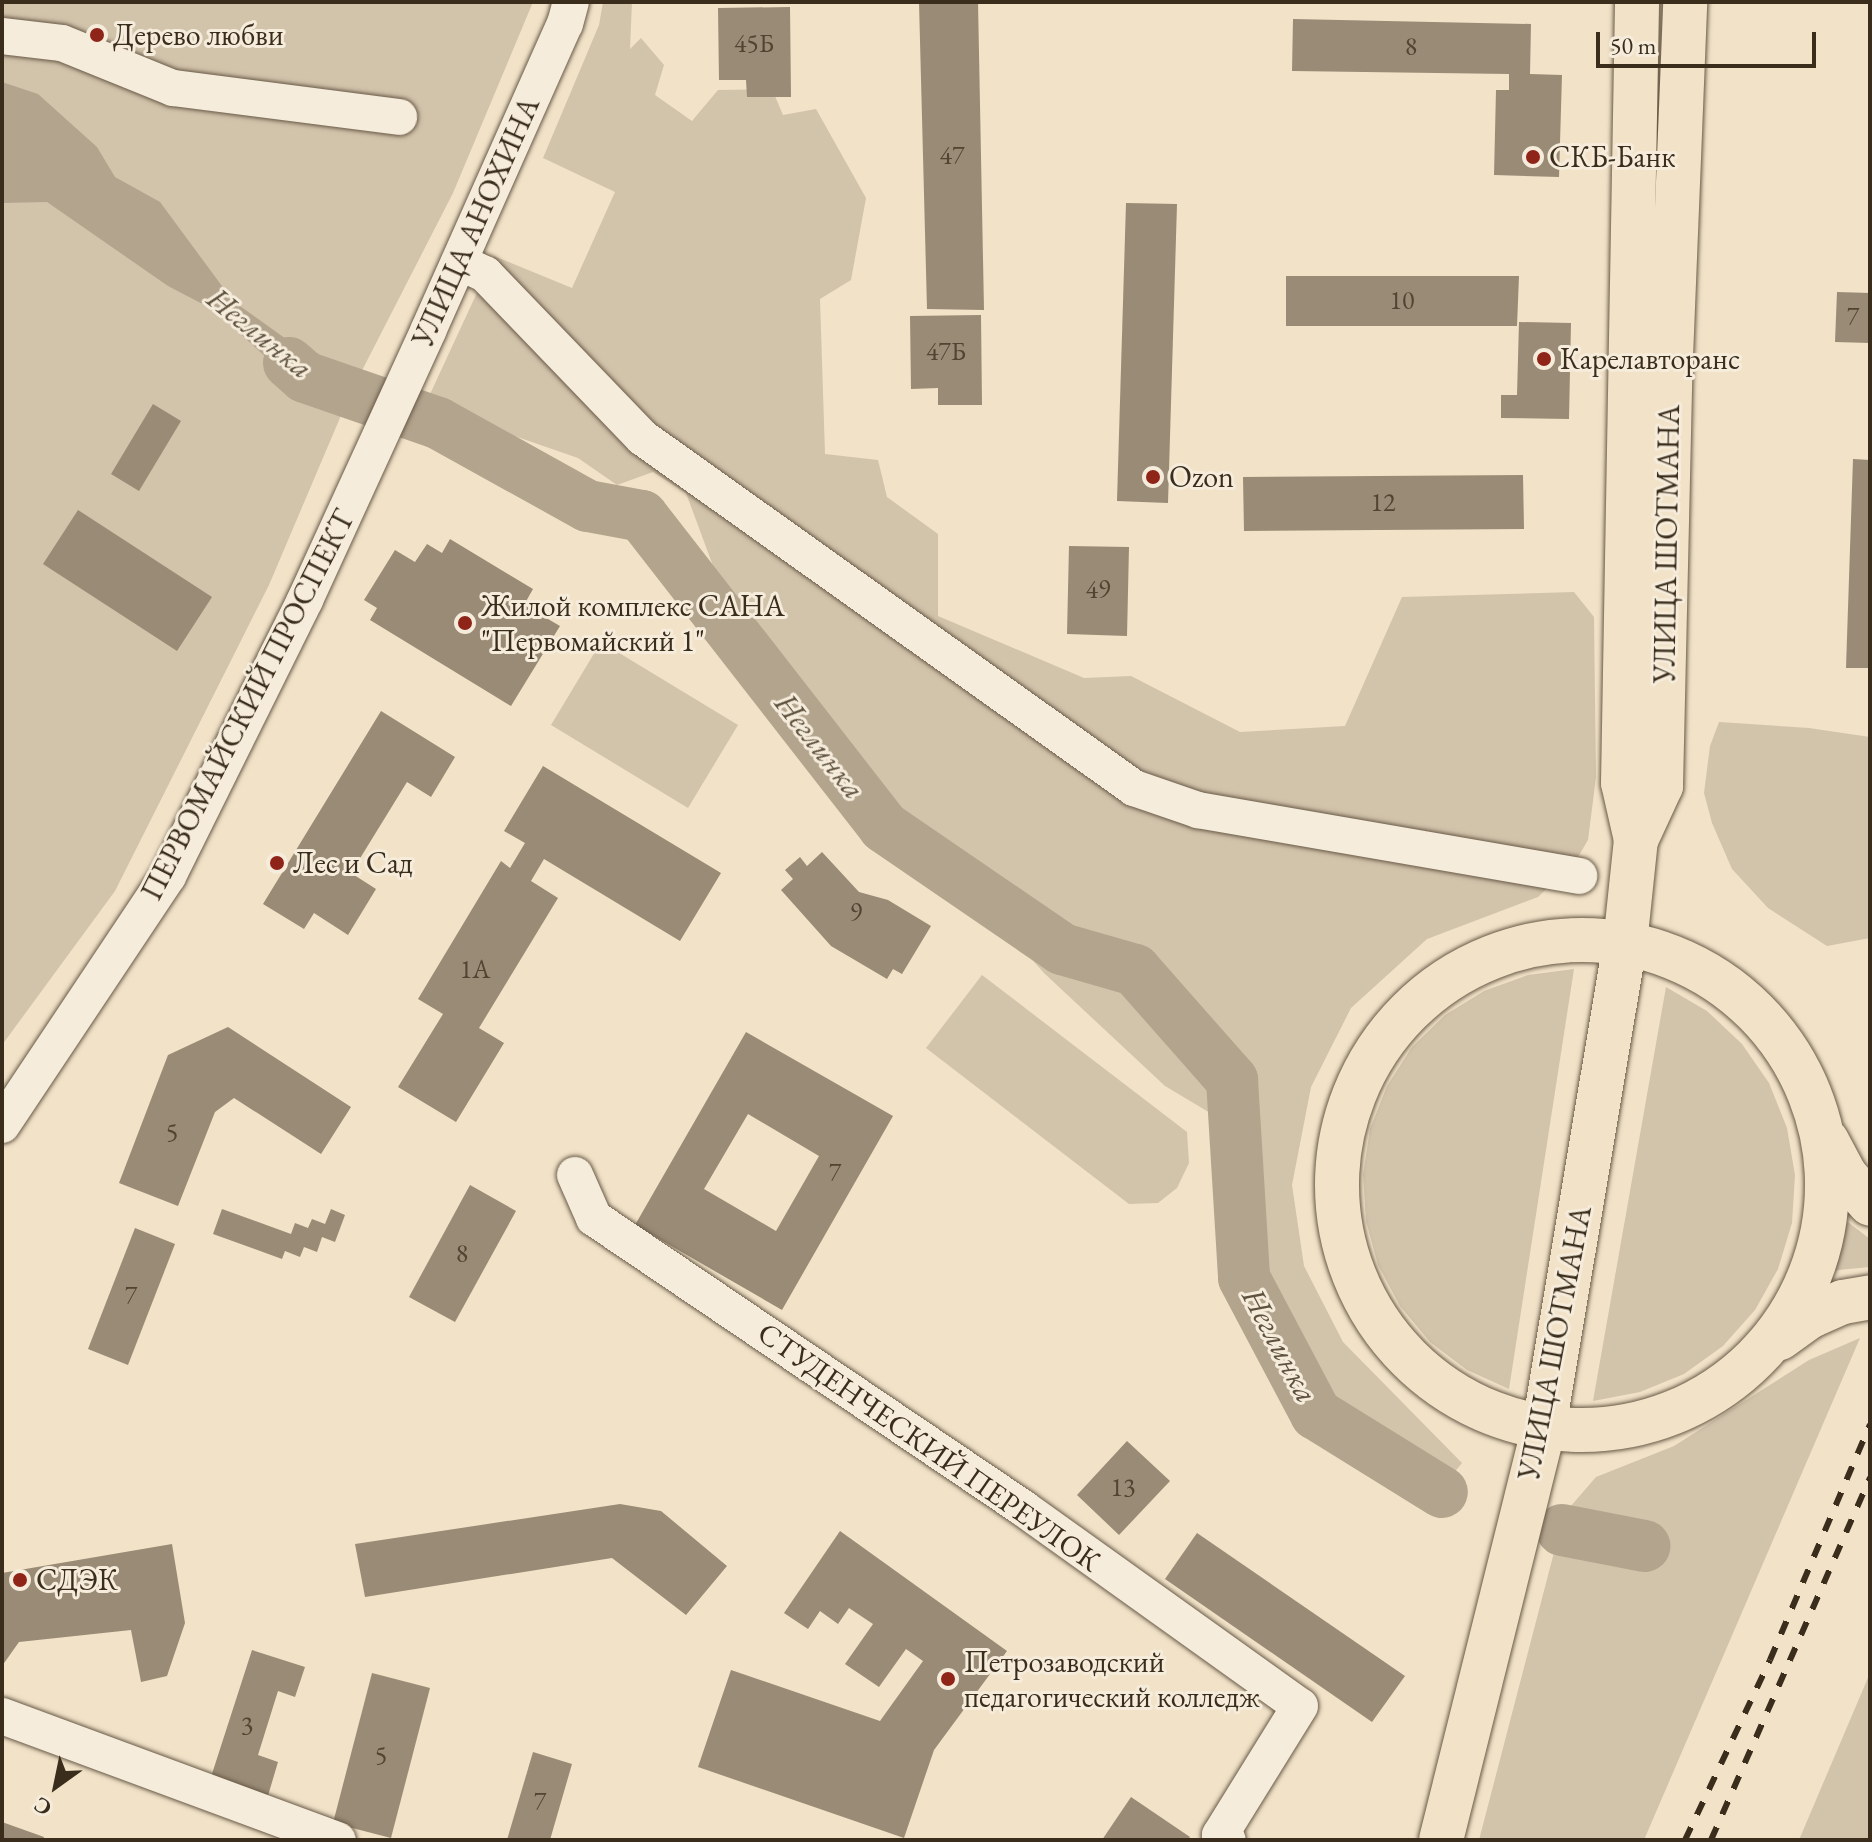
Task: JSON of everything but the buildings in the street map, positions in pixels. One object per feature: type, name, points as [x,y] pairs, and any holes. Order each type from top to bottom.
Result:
[{"type":"main road","name":"УЛИЦА ШОТМАНА","points":[[1636,840],[1623,783],[1637,2]]},
{"type":"main road","name":"УЛИЦА ШОТМАНА","points":[[1441,1840],[1544,1427],[1625,944],[1636,840],[1661,786],[1671,357],[1685,2]]},
{"type":"main road","points":[[1870,1204],[1845,1175],[1821,1129],[1808,1090],[1790,1054],[1745,1003],[1702,971],[1664,954],[1593,940],[1528,946],[1478,964],[1441,985],[1401,1021],[1374,1055],[1351,1103],[1340,1144],[1337,1177],[1343,1241],[1366,1301],[1383,1329],[1404,1353],[1454,1394],[1493,1413],[1544,1427],[1585,1430],[1625,1427],[1665,1416],[1724,1384],[1809,1317],[1843,1302],[1870,1297]]},
{"type":"main road","points":[[1765,1349],[1802,1293],[1823,1230],[1827,1185],[1821,1129]]},
{"type":"street","name":"УЛИЦА АНОХИНА","points":[[378,441],[565,24],[571,2]]},
{"type":"street","points":[[2,36],[62,43],[173,88],[399,117]]},
{"type":"street","points":[[459,262],[485,274],[643,438],[1134,788],[1198,810],[1579,876]]},
{"type":"street","name":"ПЕРВОМАЙСКИЙ ПРОСПЕКТ","points":[[2,1125],[168,876],[305,600],[378,441]]},
{"type":"street","name":"СТУДЕНЧЕСКИЙ ПЕРЕУЛОК","points":[[575,1175],[594,1218],[1023,1508],[1300,1706],[1220,1835],[1228,1840]]},
{"type":"street","points":[[2,1716],[338,1840]]},
{"type":"shaded area","points":[[2,2],[533,2],[453,193],[351,392],[269,585],[115,891],[2,1045]]},
{"type":"shaded area","points":[[603,2],[632,2],[630,49],[641,38],[664,65],[655,95],[692,121],[718,90],[772,89],[783,115],[816,109],[866,198],[851,280],[820,299],[825,454],[878,460],[887,497],[938,534],[938,616],[1084,678],[1131,676],[1240,732],[1345,726],[1402,597],[1574,592],[1594,617],[1596,777],[1588,840],[1575,862],[1538,897],[1427,939],[1351,1008],[1311,1087],[1292,1185],[1304,1266],[1343,1342],[1462,1463],[1445,1484],[1328,1411],[1275,1314],[1217,1117],[1165,1086],[1044,973],[985,907],[925,867],[873,823],[811,756],[817,711],[732,617],[686,493],[653,472],[617,485],[578,458],[425,405],[494,256],[572,288],[615,192],[543,158],[599,25]]},
{"type":"shaded area","points":[[601,642],[738,725],[688,808],[551,725]]},
{"type":"shaded area","points":[[1719,722],[1809,728],[1870,737],[1870,938],[1827,946],[1768,908],[1732,869],[1712,823],[1704,793],[1710,746]]},
{"type":"shaded area","points":[[1574,969],[1509,1389],[1467,1370],[1430,1342],[1400,1306],[1378,1265],[1366,1221],[1363,1175],[1370,1129],[1387,1086],[1412,1047],[1445,1015],[1484,991],[1528,975]]},
{"type":"shaded area","points":[[982,975],[1187,1132],[1189,1163],[1177,1188],[1158,1203],[1129,1204],[926,1048]]},
{"type":"shaded area","points":[[1666,987],[1707,1011],[1742,1044],[1769,1083],[1787,1128],[1795,1175],[1792,1223],[1778,1269],[1755,1310],[1723,1346],[1684,1374],[1640,1392],[1593,1401]]},
{"type":"shaded area","points":[[1836,1213],[1870,1239],[1870,1267],[1838,1270],[1818,1278],[1829,1260]]},
{"type":"shaded area","points":[[1860,1338],[1644,1840],[1479,1840],[1564,1514],[1596,1477],[1674,1446],[1809,1360]]},
{"type":"shaded area","points":[[1870,1673],[1870,1840],[1799,1840]]},
{"type":"water","points":[[2,82],[38,94],[97,147],[115,177],[160,202],[233,301],[321,364],[360,375],[345,405],[300,388],[214,310],[168,286],[47,202],[2,203]]},
{"type":"waterway","name":"Неглинка","points":[[289,363],[305,377],[438,423],[588,506],[642,516],[884,827],[1062,949],[1135,970],[1232,1080],[1244,1278],[1316,1414],[1442,1492]]},
{"type":"waterway","name":"Неглинка","points":[[1562,1530],[1644,1546]]},
{"type":"railway","points":[[1685,1840],[1770,1660],[1870,1424]]},
{"type":"railway","points":[[1711,1840],[1870,1477]]},
{"type":"place","name":"Дерево любви","points":[[97,35]]},
{"type":"place","name":"СКБ-Банк","points":[[1533,157]]},
{"type":"place","name":"Карелавторанс","points":[[1544,359]]},
{"type":"place","name":"Ozon","points":[[1153,477]]},
{"type":"place","name":"Жилой комплекс САНА \"Первомайский 1\"","points":[[465,623]]},
{"type":"place","name":"Лес и Сад","points":[[277,863]]},
{"type":"place","name":"СДЭК","points":[[20,1580]]},
{"type":"place","name":"Петрозаводский педагогический колледж","points":[[948,1679]]}]
